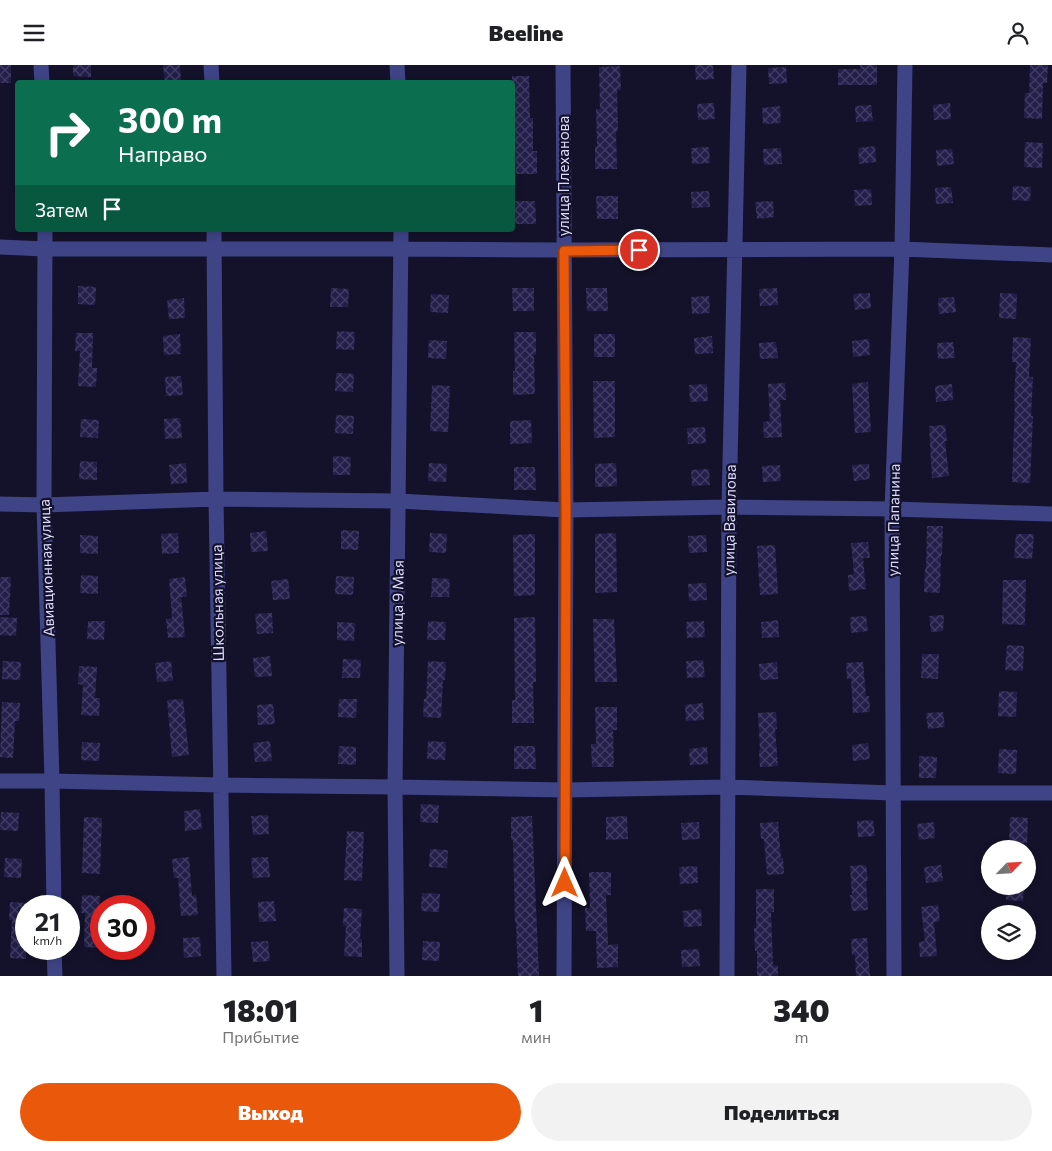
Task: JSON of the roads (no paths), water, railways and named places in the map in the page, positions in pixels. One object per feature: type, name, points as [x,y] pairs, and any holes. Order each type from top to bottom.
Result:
[{"type":"street","points":[[41,65],[42,80]]},
{"type":"street","points":[[212,65],[212,80]]},
{"type":"street","points":[[398,65],[398,80]]},
{"type":"street","name":"улица Плеханова","points":[[563,65],[566,510],[564,976]]},
{"type":"street","name":"улица Вавилова","points":[[727,976],[729,507],[739,65]]},
{"type":"street","name":"улица Папанина","points":[[894,976],[892,509],[902,249],[905,65]]},
{"type":"street","name":"Авиационная улица","points":[[45,232],[44,505],[54,895]]},
{"type":"street","name":"Школьная улица","points":[[214,232],[216,499],[224,976]]},
{"type":"street","name":"улица 9 Мая","points":[[397,976],[395,787],[401,232]]},
{"type":"street","points":[[0,247],[45,249],[564,251],[902,249],[1052,255]]},
{"type":"street","points":[[0,504],[44,505],[216,499],[398,501],[566,510],[729,507],[892,509],[1052,514]]},
{"type":"street","points":[[0,781],[565,790],[727,787],[893,793],[1052,793]]},
{"type":"street","points":[[54,960],[54,976]]}]
